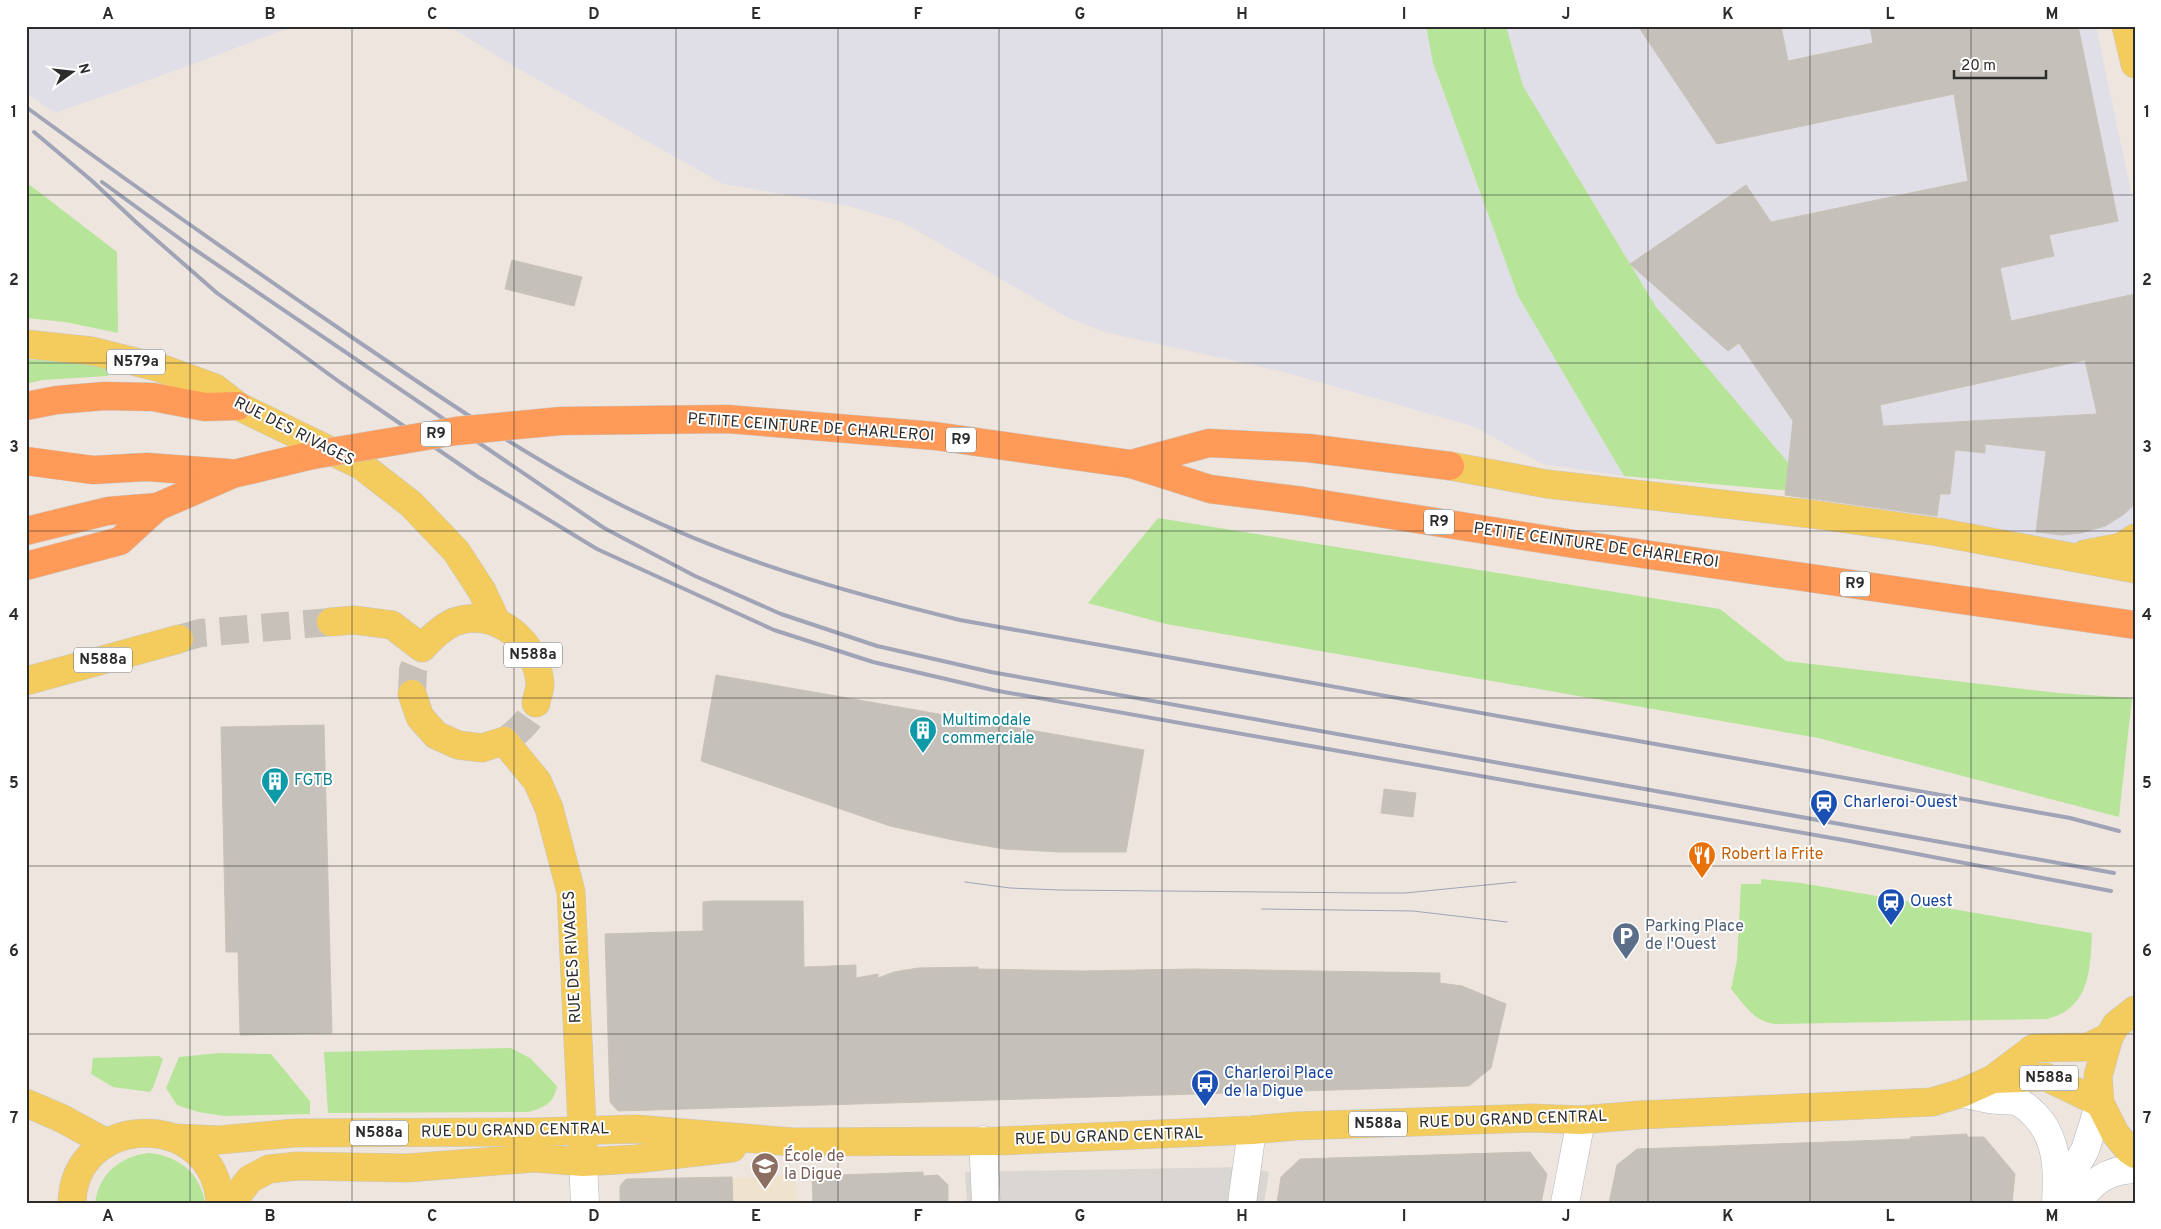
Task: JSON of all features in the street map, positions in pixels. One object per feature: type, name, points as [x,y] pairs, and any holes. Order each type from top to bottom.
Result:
[{"type":"highway","points":[[26,406],[57,400],[105,396],[153,397],[205,407],[238,406]]},
{"type":"highway","name":"PETITE CEINTURE DE CHARLEROI","points":[[26,531],[108,511],[157,507],[233,474],[313,455],[456,431],[561,420],[727,419],[935,436],[1131,464],[1210,489],[1303,501],[1574,544],[2135,625]]},
{"type":"highway","points":[[1131,464],[1209,443],[1308,448],[1450,466]]},
{"type":"highway","points":[[26,461],[93,470],[147,467],[233,474]]},
{"type":"highway","points":[[26,566],[120,541],[157,507]]},
{"type":"main road","points":[[2126,26],[2135,64]]},
{"type":"main road","name":"RUE DES RIVAGES","points":[[26,344],[92,351],[160,368],[214,388],[238,406],[362,466],[411,504],[456,551],[482,591],[497,623]]},
{"type":"main road","points":[[1450,466],[1547,484],[1811,514],[1928,531],[2135,569]]},
{"type":"main road","points":[[2044,553],[2092,554],[2121,547],[2135,538]]},
{"type":"main road","name":"N588a","points":[[331,622],[354,620],[392,625],[422,648],[436,632],[455,622],[476,619],[497,623],[520,637],[530,649],[536,664],[540,686],[536,703]]},
{"type":"main road","name":"N588a","points":[[26,680],[179,639]]},
{"type":"main road","name":"RUE DES RIVAGES","points":[[412,694],[420,717],[436,734],[458,746],[482,748],[504,741],[538,781],[550,808],[571,892],[584,1162]]},
{"type":"main road","name":"N588a","points":[[2135,1010],[2116,1025],[2109,1037],[2098,1076],[2100,1103],[2115,1133],[2128,1149],[2135,1154]]},
{"type":"main road","name":"RUE DU GRAND CENTRAL","points":[[176,1138],[219,1140],[295,1133],[525,1132],[646,1129],[794,1142],[998,1141],[1252,1130],[1296,1126],[1532,1118],[1581,1120],[1639,1115],[1932,1102],[1962,1093],[1993,1079],[2034,1048],[2088,1047],[2109,1037]]},
{"type":"main road","name":"RUE DU GRAND CENTRAL","points":[[1993,1079],[2046,1076],[2100,1103]]},
{"type":"main road","points":[[26,1103],[61,1118],[107,1143]]},
{"type":"main road","name":"N588a","points":[[72,1203],[78,1175],[90,1157],[107,1143],[129,1134],[152,1132],[176,1138],[195,1151],[210,1169],[219,1190],[220,1203]]},
{"type":"main road","name":"RUE DU GRAND CENTRAL","points":[[230,1203],[250,1179],[269,1169],[297,1166],[407,1168],[535,1158],[584,1162],[636,1159],[794,1142]]},
{"type":"street","name":"RUE DU GRAND CENTRAL","points":[[1962,1093],[2000,1100],[2015,1100],[2027,1106],[2042,1122],[2052,1142],[2056,1158],[2058,1203]]},
{"type":"street","name":"N588a","points":[[2058,1203],[2070,1176],[2085,1150],[2100,1103]]},
{"type":"street","points":[[1565,1203],[1581,1120]]},
{"type":"street","points":[[1242,1203],[1252,1130]]},
{"type":"street","points":[[984,1140],[986,1203]]},
{"type":"street","points":[[584,1162],[585,1203]]},
{"type":"street","points":[[2077,1203],[2087,1189],[2105,1175],[2119,1170],[2135,1169]]},
{"type":"shaded area","points":[[26,26],[293,26],[194,64],[55,113],[26,93]]},
{"type":"shaded area","points":[[449,26],[1426,26],[1433,63],[1518,296],[1624,476],[1542,464],[1475,427],[1284,372],[1104,332],[1065,316],[902,222],[849,206],[723,184],[510,64]]},
{"type":"shaded area","points":[[1506,26],[2096,26],[2135,211],[2135,522],[2129,528],[2068,545],[1850,505],[1814,493],[1656,307],[1523,86]]},
{"type":"shaded area","points":[[1248,1167],[1269,1172],[1264,1203],[967,1203],[965,1172]]},
{"type":"shaded area","name":"École de la Digue","points":[[795,1175],[797,1203],[733,1203],[732,1178]]},
{"type":"green space","points":[[1426,26],[1506,26],[1523,86],[1656,307],[1814,493],[1624,476],[1518,296],[1433,63]]},
{"type":"green space","points":[[26,182],[117,252],[118,333],[65,322],[26,318]]},
{"type":"green space","points":[[26,359],[111,366],[108,376],[42,380],[26,384]]},
{"type":"green space","points":[[1158,518],[1720,609],[1786,661],[2058,693],[2132,698],[2119,817],[1818,738],[1166,624],[1088,603]]},
{"type":"green space","points":[[1761,879],[1801,883],[2092,933],[2090,961],[2085,986],[2080,997],[2072,1006],[2061,1014],[2047,1019],[1774,1024],[1767,1022],[1755,1016],[1731,989],[1737,960],[1741,884],[1761,884]]},
{"type":"green space","points":[[511,1048],[530,1058],[557,1086],[551,1101],[539,1109],[528,1112],[328,1113],[324,1052]]},
{"type":"green space","points":[[219,1053],[271,1054],[310,1101],[310,1114],[224,1116],[198,1112],[177,1105],[166,1088],[179,1057]]},
{"type":"green space","points":[[159,1056],[163,1059],[150,1092],[113,1087],[91,1074],[93,1058]]},
{"type":"green space","points":[[149,1153],[170,1158],[186,1168],[198,1183],[205,1203],[95,1203],[101,1183],[113,1168],[129,1158]]},
{"type":"building","points":[[1638,26],[1781,26],[1788,61],[1873,43],[1870,26],[2078,26],[2118,221],[2049,235],[2054,256],[2000,268],[2011,321],[2135,294],[2135,504],[2123,515],[2105,526],[2081,533],[2062,535],[2036,532],[2046,451],[1985,444],[1985,453],[1955,450],[1950,494],[1940,494],[1937,516],[1785,495],[1793,421],[1739,343],[1728,351],[1630,264],[1746,185],[1771,222],[1968,181],[1954,94],[1717,144]],"holes":[[[2085,360],[2097,414],[1883,426],[1880,405]]]},
{"type":"building","points":[[512,260],[582,277],[574,306],[505,289]]},
{"type":"building","name":"Multimodale commerciale","points":[[716,675],[1144,750],[1126,852],[1059,852],[1004,849],[953,840],[890,826],[701,761]]},
{"type":"building","name":"FGTB","points":[[324,725],[332,1033],[240,1035],[238,952],[226,952],[221,727]]},
{"type":"building","points":[[1384,789],[1416,793],[1413,817],[1381,813]]},
{"type":"building","points":[[803,901],[804,967],[856,965],[856,978],[878,974],[878,978],[894,972],[918,968],[978,967],[978,969],[1081,971],[1194,969],[1440,973],[1440,983],[1462,986],[1506,1004],[1491,1068],[1469,1086],[618,1111],[610,1102],[605,934],[703,931],[703,902]]},
{"type":"building","points":[[1967,1134],[1967,1137],[1984,1137],[2015,1174],[2012,1203],[1609,1203],[1617,1165],[1637,1149],[1910,1139],[1911,1137]]},
{"type":"building","points":[[1530,1152],[1547,1174],[1541,1203],[1277,1203],[1281,1177],[1300,1159]]},
{"type":"building","points":[[923,1172],[923,1176],[938,1175],[948,1185],[948,1203],[813,1203],[812,1176]]},
{"type":"building","points":[[732,1177],[733,1203],[620,1203],[620,1186],[626,1179]]},
{"type":"tunnel","points":[[179,639],[200,633],[331,622]]},
{"type":"tunnel","points":[[412,694],[413,670],[420,653]]},
{"type":"tunnel","points":[[509,738],[526,723],[536,703]]},
{"type":"tram line","points":[[965,882],[1010,888],[1059,890],[1373,893],[1405,893],[1516,882]]},
{"type":"tram line","points":[[1262,909],[1413,911],[1507,922]]},
{"type":"railway","points":[[26,107],[312,309],[519,447],[623,506],[663,525],[746,558],[831,586],[960,620],[2070,818],[2119,831]]},
{"type":"railway","points":[[34,132],[91,180],[217,293],[341,383],[478,477],[597,549],[774,630],[873,662],[993,690],[1849,841],[2111,891]]},
{"type":"railway","points":[[102,182],[194,249],[604,528],[695,576],[781,614],[877,646],[991,672],[2114,873]]},
{"type":"place","name":"Multimodale commerciale","points":[[923,754]]},
{"type":"place","name":"FGTB","points":[[275,805]]},
{"type":"place","name":"Charleroi-Ouest","points":[[1824,827]]},
{"type":"place","name":"Robert la Frite","points":[[1702,879]]},
{"type":"place","name":"Ouest","points":[[1891,926]]},
{"type":"place","name":"Parking Place de l'Ouest","points":[[1626,960]]},
{"type":"place","name":"Charleroi Place de la Digue","points":[[1205,1107]]},
{"type":"place","name":"École de la Digue","points":[[765,1190]]}]
